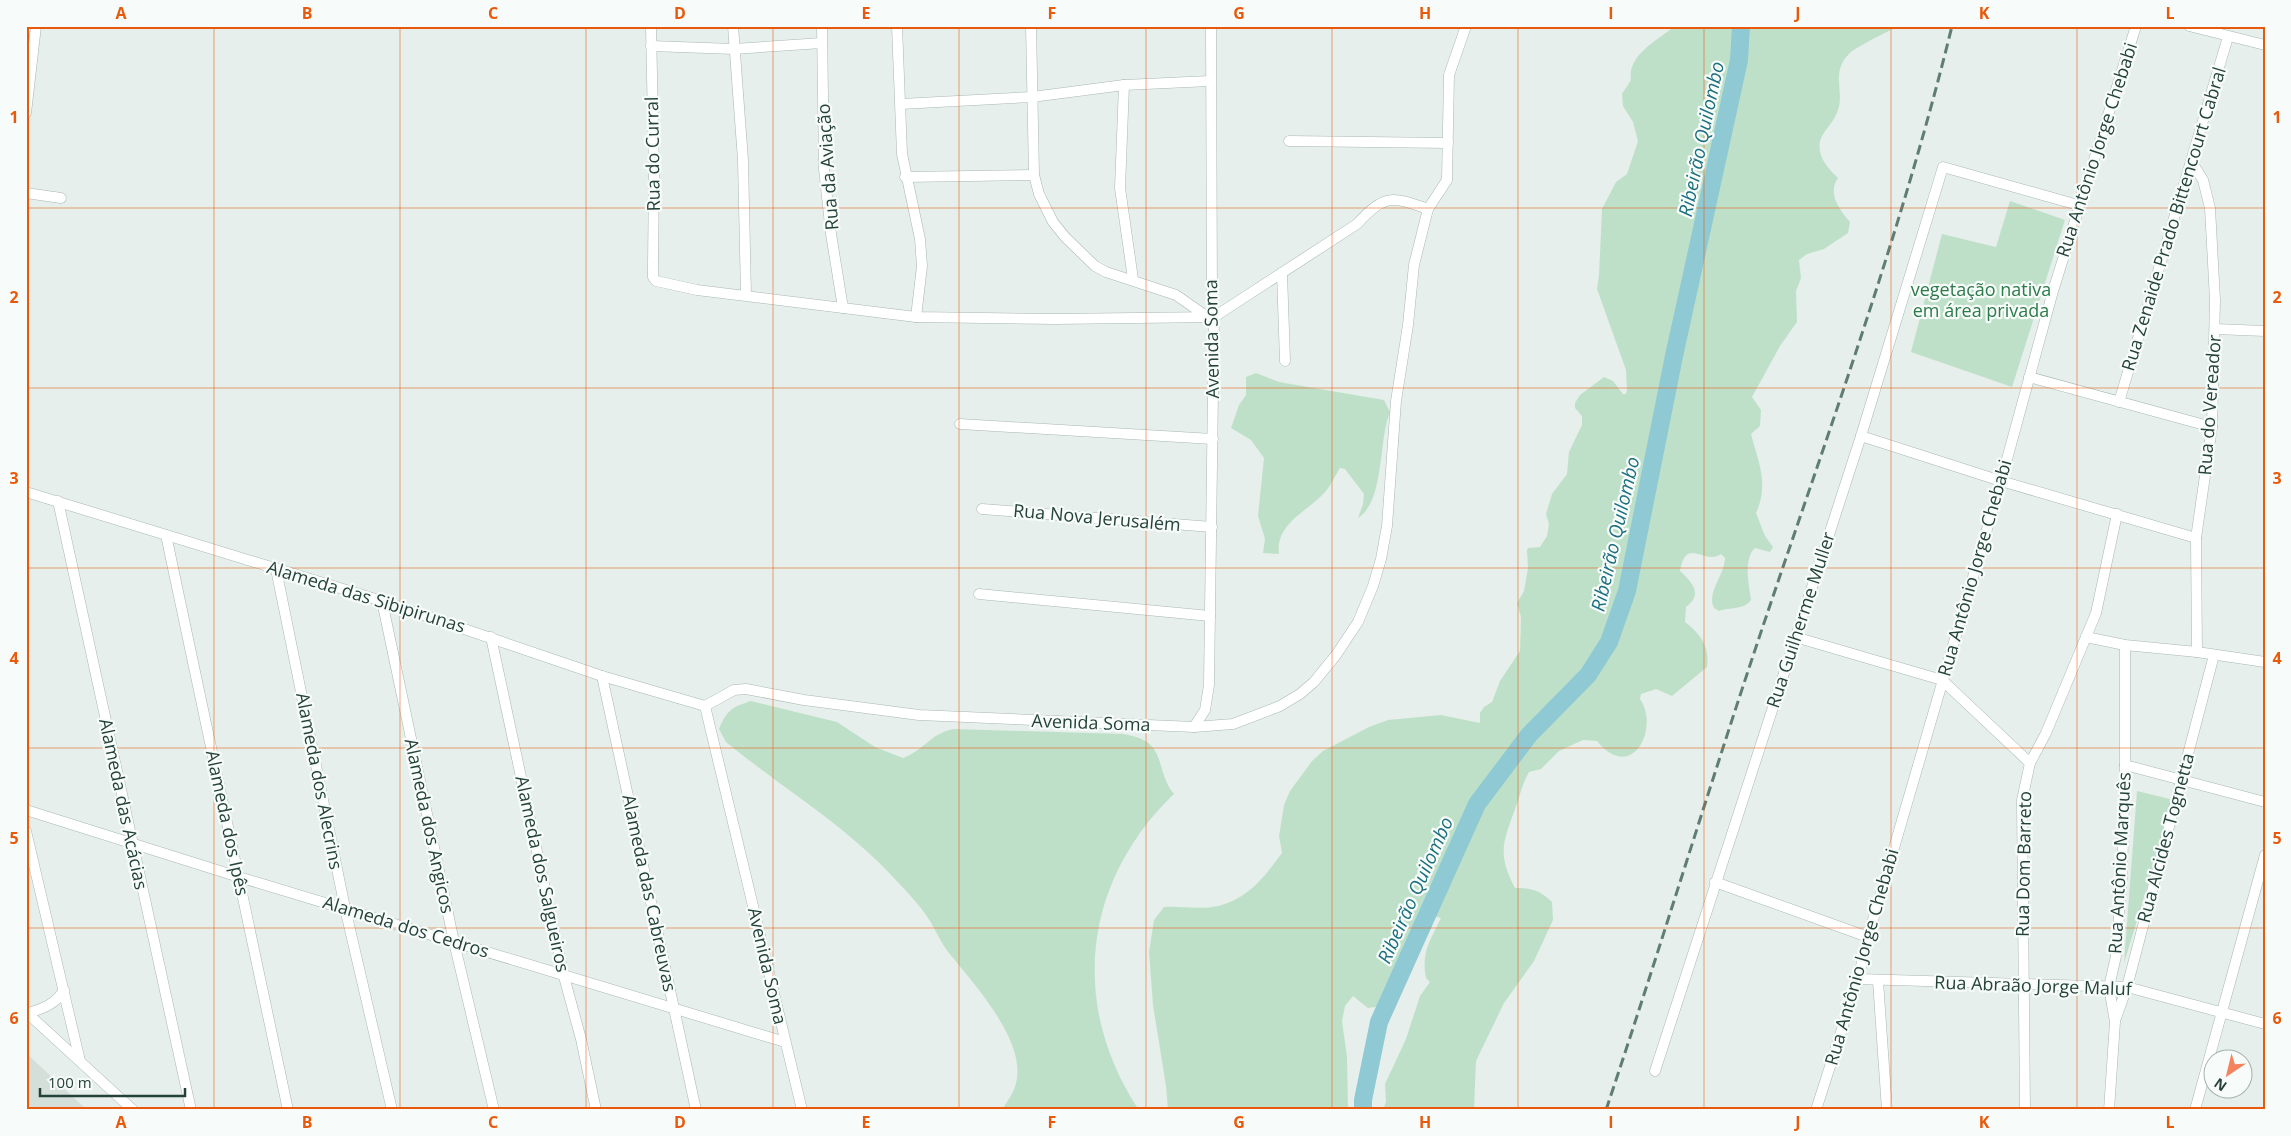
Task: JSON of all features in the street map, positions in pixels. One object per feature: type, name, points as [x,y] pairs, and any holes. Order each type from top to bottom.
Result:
[{"type":"street","points":[[26,113],[29,63],[36,26]]},
{"type":"street","name":"Rua do Curral","points":[[651,26],[654,175],[653,272],[656,281],[697,290],[746,295]]},
{"type":"street","points":[[733,26],[743,160],[746,295],[916,317],[1055,319],[1210,316],[1282,273],[1319,246],[1357,224],[1374,205],[1381,202],[1401,200],[1428,210]]},
{"type":"street","name":"Rua da Aviação","points":[[822,26],[824,169],[831,234],[843,308]]},
{"type":"street","points":[[897,26],[902,154],[905,177],[920,239],[922,266],[916,317]]},
{"type":"street","points":[[1031,26],[1034,175],[1045,207],[1065,237],[1095,266],[1106,272],[1133,279],[1176,295],[1210,316]]},
{"type":"street","name":"Avenida Soma","points":[[802,1110],[705,706],[734,690],[746,689],[804,700],[919,715],[1194,727],[1205,710],[1209,685],[1213,439],[1210,316],[1212,295],[1210,26]]},
{"type":"street","points":[[1194,727],[1233,724],[1280,706],[1300,694],[1314,682],[1336,655],[1358,622],[1381,559],[1387,526],[1396,401],[1408,325],[1414,265],[1428,210],[1447,180],[1449,75],[1466,26]]},
{"type":"street","name":"Rua Antônio Jorge Chebabi","points":[[1816,1110],[1858,979],[1868,937],[2001,481],[2078,205],[2136,26]]},
{"type":"street","points":[[2189,26],[2265,45]]},
{"type":"street","name":"Rua Zenaide Prado Bittencourt Cabral","points":[[2119,402],[2228,37]]},
{"type":"street","points":[[651,46],[734,49],[822,43]]},
{"type":"street","points":[[901,104],[1032,98],[1124,85],[1210,80]]},
{"type":"street","points":[[1124,85],[1120,188],[1133,279]]},
{"type":"street","points":[[1289,141],[1448,144]]},
{"type":"street","name":"Rua do Vereador","points":[[2191,161],[2203,180],[2210,208],[2215,329],[2212,427],[2196,538],[2197,652]]},
{"type":"street","name":"Rua Guilherme Muller","points":[[1654,1071],[1861,436],[1943,167],[2078,205]]},
{"type":"street","points":[[905,177],[1034,175]]},
{"type":"street","points":[[26,194],[61,198]]},
{"type":"street","points":[[1282,273],[1285,361]]},
{"type":"street","points":[[2215,329],[2265,331]]},
{"type":"street","points":[[2029,377],[2212,427]]},
{"type":"street","points":[[960,424],[1213,439]]},
{"type":"street","points":[[1861,436],[2001,481],[2196,538]]},
{"type":"street","name":"Alameda das Sibipirunas","points":[[26,492],[382,601],[491,636],[602,676],[705,706]]},
{"type":"street","name":"Alameda das Acácias","points":[[58,501],[189,1108]]},
{"type":"street","name":"Rua Nova Jerusalém","points":[[982,509],[1212,528]]},
{"type":"street","name":"Rua Dom Barreto","points":[[2025,1110],[2022,800],[2030,762],[2046,733],[2096,613],[2117,514]]},
{"type":"street","name":"Alameda dos Ipês","points":[[166,536],[288,1110]]},
{"type":"street","name":"Alameda dos Alecrins","points":[[276,569],[344,908],[392,1110]]},
{"type":"street","points":[[978,594],[1210,616]]},
{"type":"street","name":"Alameda dos Angicos","points":[[382,601],[454,942],[494,1110]]},
{"type":"street","name":"Alameda dos Salgueiros","points":[[491,636],[563,973],[596,1110]]},
{"type":"street","points":[[2086,636],[2125,645],[2197,652],[2265,662]]},
{"type":"street","points":[[1795,637],[1942,680],[2030,762]]},
{"type":"street","name":"Rua Antônio Marquês","points":[[2109,1110],[2116,1022],[2109,987],[2116,956],[2120,919],[2125,765],[2125,645]]},
{"type":"street","name":"Rua Alcides Tognetta","points":[[2116,1022],[2127,987],[2214,655]]},
{"type":"street","name":"Alameda das Cabreuvas","points":[[602,676],[696,1110]]},
{"type":"street","points":[[2125,765],[2265,802]]},
{"type":"street","name":"Alameda dos Cedros","points":[[26,810],[239,877],[563,973],[785,1042]]},
{"type":"street","points":[[26,831],[80,1061]]},
{"type":"street","points":[[2195,1110],[2265,855]]},
{"type":"street","points":[[1715,882],[1868,937]]},
{"type":"street","name":"Rua Abraão Jorge Maluf","points":[[1858,979],[2127,987],[2265,1024]]},
{"type":"street","points":[[1878,981],[1886,1110]]},
{"type":"street","points":[[64,990],[61,996],[50,1004],[27,1013],[133,1110]]},
{"type":"shaded area","points":[[26,1053],[87,1110],[26,1110]]},
{"type":"green space","points":[[1675,26],[1899,26],[1852,51],[1840,69],[1839,107],[1821,137],[1820,152],[1824,162],[1838,178],[1835,184],[1834,196],[1839,207],[1850,222],[1848,233],[1824,249],[1807,254],[1799,260],[1801,278],[1796,291],[1797,322],[1780,346],[1752,397],[1761,410],[1760,426],[1751,434],[1760,465],[1762,483],[1760,503],[1756,513],[1765,536],[1773,547],[1770,552],[1755,548],[1751,553],[1748,565],[1748,580],[1751,600],[1737,608],[1719,611],[1714,608],[1712,596],[1725,558],[1721,554],[1715,557],[1691,553],[1687,555],[1683,560],[1680,571],[1692,584],[1695,593],[1694,598],[1686,607],[1685,622],[1696,631],[1706,648],[1707,667],[1672,696],[1656,689],[1641,694],[1640,699],[1645,711],[1647,724],[1639,747],[1631,754],[1621,757],[1610,753],[1597,741],[1583,740],[1559,751],[1541,769],[1529,772],[1507,831],[1504,857],[1509,876],[1515,888],[1526,888],[1548,898],[1552,902],[1553,920],[1534,961],[1504,1003],[1476,1061],[1474,1110],[1383,1110],[1386,1102],[1385,1084],[1406,1039],[1420,996],[1430,982],[1426,978],[1426,954],[1430,940],[1441,918],[1423,913],[1413,926],[1400,974],[1389,1005],[1368,1008],[1353,996],[1345,1006],[1342,1021],[1347,1057],[1348,1110],[1168,1110],[1153,1005],[1149,952],[1154,920],[1164,907],[1205,908],[1218,906],[1239,898],[1255,886],[1282,853],[1279,836],[1284,805],[1290,791],[1312,761],[1323,751],[1369,727],[1388,720],[1441,715],[1480,723],[1480,713],[1484,707],[1492,702],[1500,681],[1520,651],[1521,617],[1517,603],[1524,591],[1528,568],[1527,550],[1528,548],[1540,547],[1547,536],[1549,524],[1546,514],[1552,494],[1567,474],[1569,452],[1582,425],[1582,416],[1575,408],[1575,403],[1580,395],[1604,377],[1613,381],[1623,394],[1626,394],[1627,390],[1626,370],[1597,289],[1602,209],[1616,182],[1627,174],[1638,141],[1633,122],[1623,106],[1622,94],[1631,80],[1631,71],[1634,63],[1645,49]]},
{"type":"green space","name":"vegetação nativa em área privada","points":[[2010,201],[2065,220],[2012,387],[1911,352],[1942,234],[1996,247]]},
{"type":"green space","points":[[1256,373],[1279,382],[1384,400],[1390,412],[1386,424],[1377,485],[1367,510],[1358,518],[1364,494],[1345,469],[1340,468],[1326,491],[1295,518],[1282,534],[1279,543],[1279,554],[1263,553],[1265,539],[1258,516],[1264,458],[1251,440],[1231,428],[1239,405],[1246,395],[1246,377]]},
{"type":"green space","points":[[751,701],[837,722],[875,747],[903,758],[917,751],[932,738],[953,729],[1122,734],[1137,737],[1147,742],[1154,749],[1174,794],[1144,828],[1121,864],[1105,903],[1096,943],[1095,984],[1101,1026],[1115,1067],[1137,1107],[1135,1110],[1002,1110],[1015,1087],[1017,1067],[1014,1049],[996,1014],[946,949],[922,909],[874,858],[833,823],[726,742],[719,729],[725,717],[735,707]]},
{"type":"green space","points":[[2137,791],[2174,800],[2124,963]]},
{"type":"waterway","name":"Ribeirão Quilombo","points":[[1363,1110],[1363,1100],[1379,1022],[1477,804],[1529,735],[1588,675],[1609,642],[1627,591],[1674,356],[1739,60],[1741,26]]},
{"type":"railway","points":[[1606,1110],[1743,686],[1888,253],[1911,178],[1952,26]]}]
